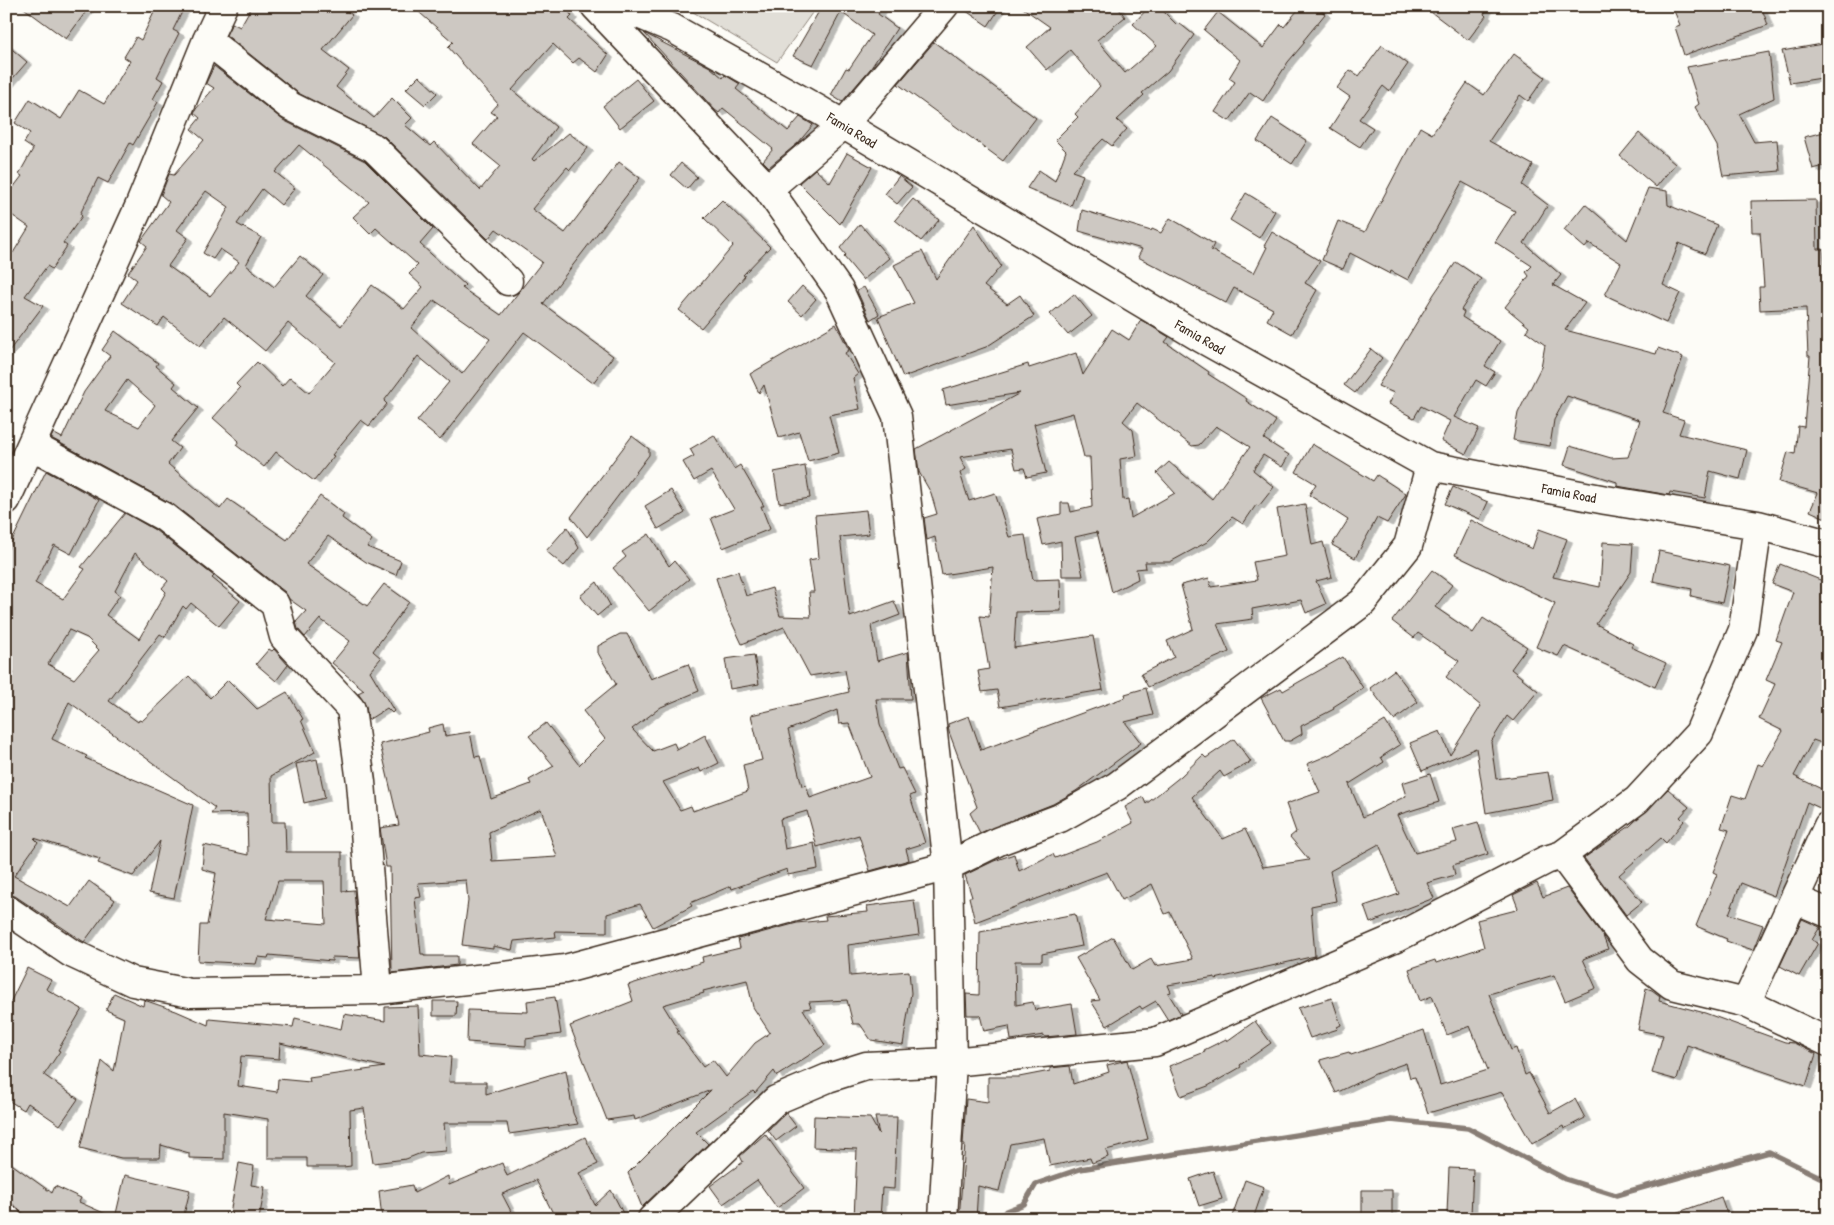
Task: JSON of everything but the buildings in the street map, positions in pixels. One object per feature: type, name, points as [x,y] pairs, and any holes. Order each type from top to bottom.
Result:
[{"type":"street","points":[[6,500],[140,207],[207,40],[223,6]]},
{"type":"street","points":[[595,6],[768,189],[839,290],[897,416],[948,866],[952,1062],[943,1219]]},
{"type":"street","name":"Famia Road","points":[[618,6],[672,28],[843,125],[1201,338],[1430,466],[1606,500],[1758,525],[1828,544]]},
{"type":"street","points":[[768,189],[843,125],[936,10]]},
{"type":"street","points":[[207,40],[290,106],[374,148],[508,281]]},
{"type":"street","points":[[31,445],[164,517],[275,604],[284,637],[351,709],[361,782],[378,990]]},
{"type":"street","points":[[6,909],[71,953],[133,982],[190,993],[378,990],[565,969],[948,866],[999,841],[1060,818],[1117,786],[1363,602],[1408,546],[1430,466]]},
{"type":"street","points":[[652,1219],[776,1100],[828,1078],[866,1066],[952,1062],[1155,1042],[1396,938],[1546,860],[1562,855],[1638,800],[1699,733],[1742,630],[1758,525]]},
{"type":"street","points":[[1746,1003],[1796,899],[1828,826]]},
{"type":"street","points":[[1562,855],[1640,960],[1672,985],[1746,1003],[1828,1042]]},
{"type":"street","points":[[1796,899],[1828,913]]},
{"type":"shaded area","points":[[683,6],[817,6],[777,62]]},
{"type":"waterway","points":[[999,1219],[1006,1211],[1024,1204],[1036,1184],[1080,1169],[1391,1120],[1468,1128],[1565,1179],[1616,1195],[1769,1152],[1828,1181]]}]
